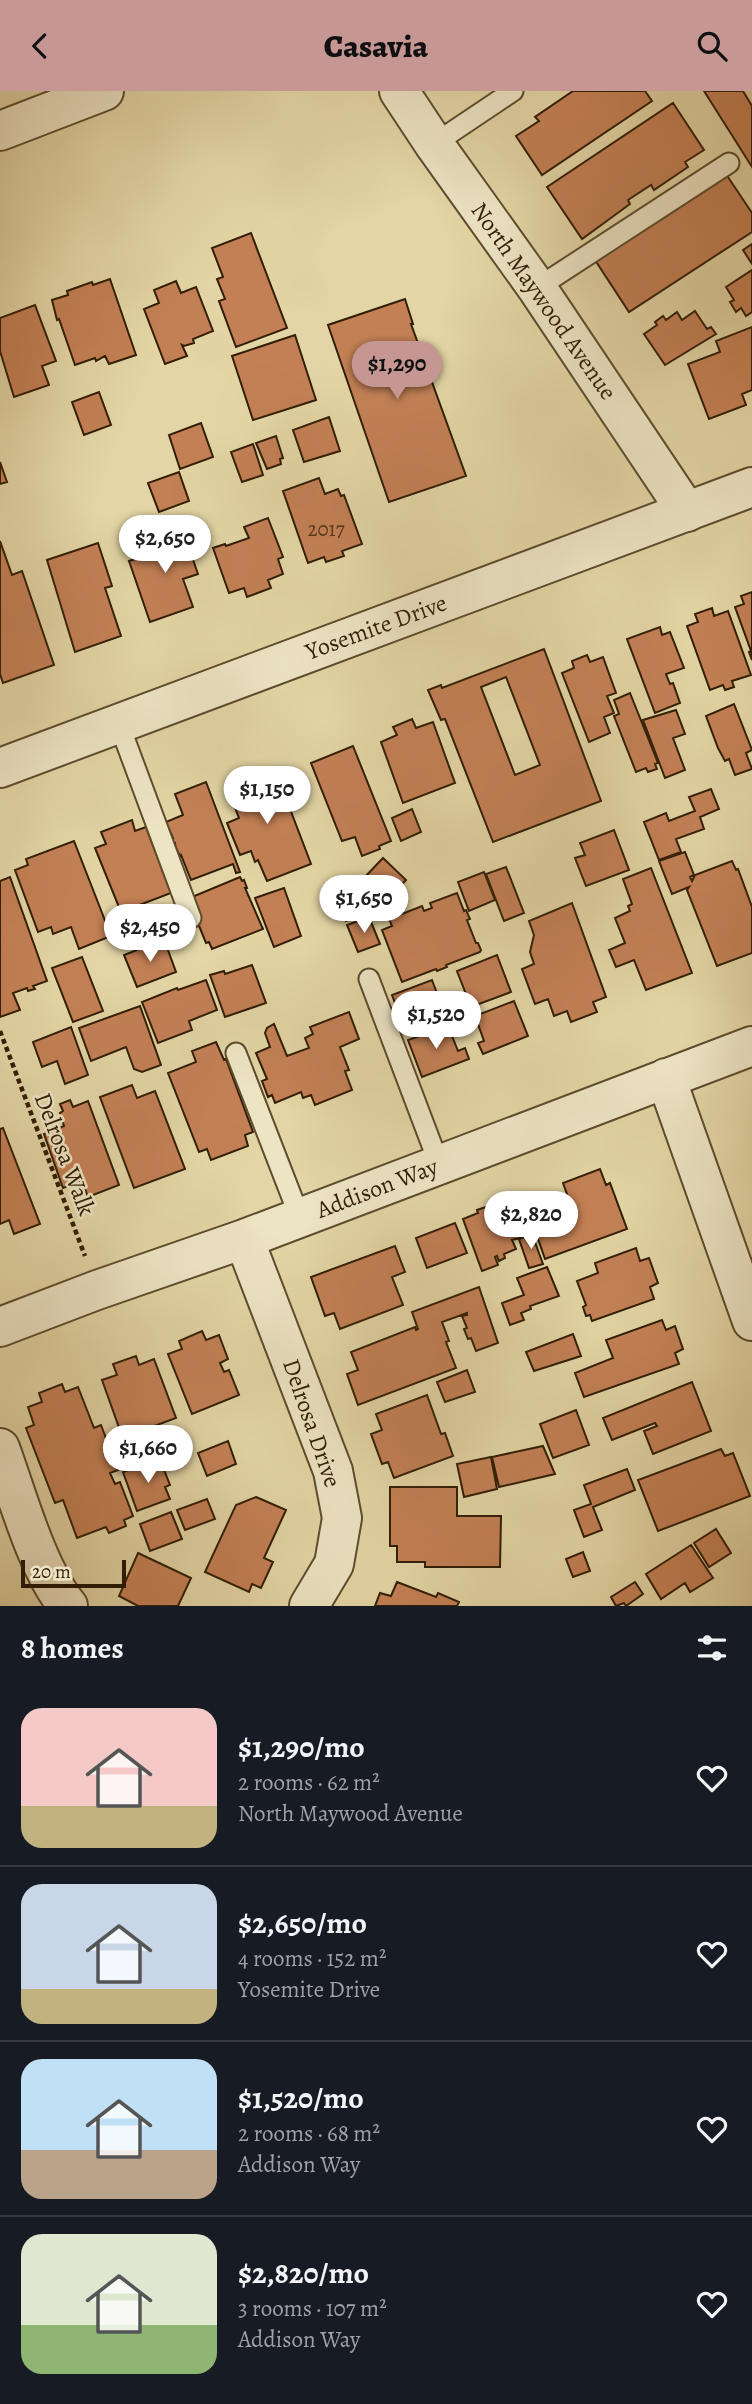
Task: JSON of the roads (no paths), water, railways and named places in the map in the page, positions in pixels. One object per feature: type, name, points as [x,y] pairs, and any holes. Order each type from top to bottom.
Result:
[{"type":"street","points":[[0,131],[104,91]]},
{"type":"street","name":"North Maywood Avenue","points":[[399,91],[537,288],[687,512]]},
{"type":"street","name":"Yosemite Drive","points":[[0,768],[752,487]]},
{"type":"street","name":"Addison Way","points":[[0,1327],[244,1239],[752,1046]]},
{"type":"street","points":[[667,1078],[752,1321]]},
{"type":"street","name":"Delrosa Drive","points":[[244,1239],[333,1471],[340,1506],[342,1518],[334,1564],[309,1606]]},
{"type":"street","points":[[0,1448],[40,1556],[68,1606]]},
{"type":"lane","points":[[434,144],[513,91]]},
{"type":"lane","points":[[537,288],[729,163]]},
{"type":"lane","points":[[119,724],[191,918]]},
{"type":"lane","points":[[369,979],[439,1164]]},
{"type":"lane","points":[[236,1053],[300,1217]]}]
